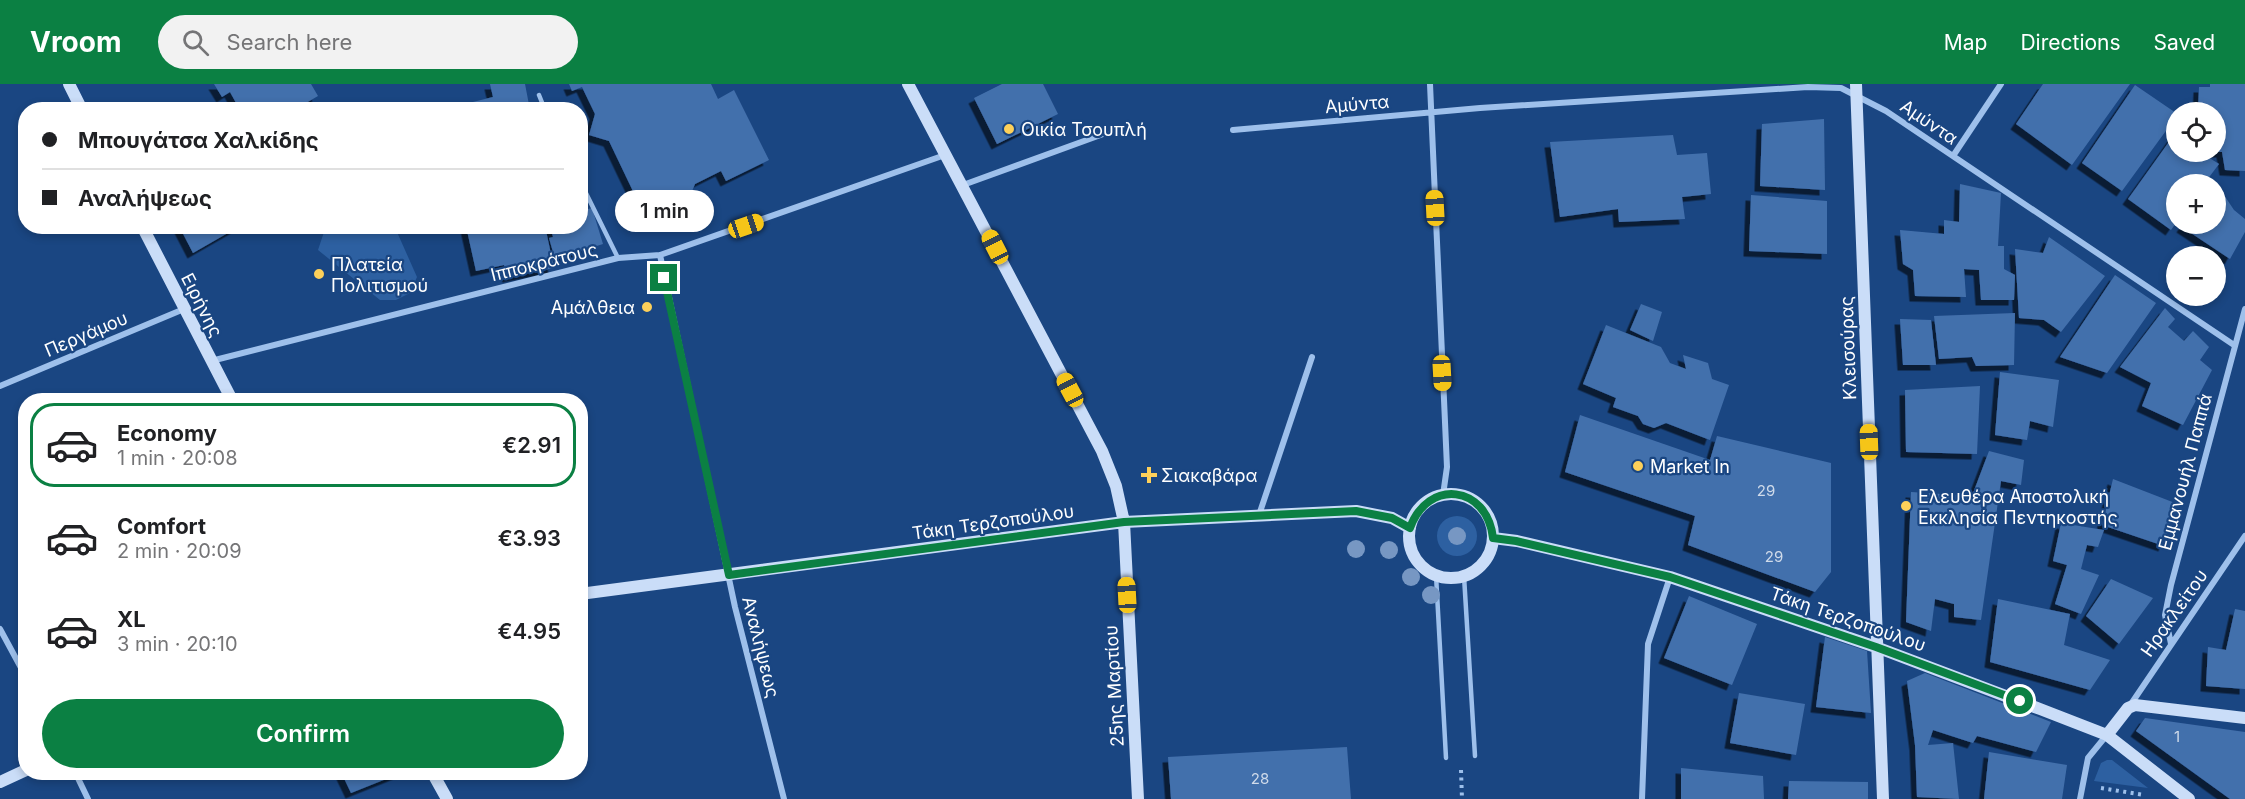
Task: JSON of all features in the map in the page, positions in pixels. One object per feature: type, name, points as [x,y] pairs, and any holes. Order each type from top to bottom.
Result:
[{"type":"main road","points":[[69,84],[78,102]]},
{"type":"main road","name":"25ης Μαρτίου","points":[[908,84],[1102,452],[1116,486],[1124,522],[1138,799]]},
{"type":"main road","name":"Κλεισούρας","points":[[1856,89],[1883,799]]},
{"type":"main road","name":"Ειρήνης","points":[[146,234],[228,393]]},
{"type":"main road","points":[[1443,495],[1461,496],[1479,504],[1492,525],[1493,538],[1485,561],[1464,576],[1447,578],[1436,575],[1423,567],[1414,556],[1410,542],[1410,528],[1422,506],[1443,495]]},
{"type":"main road","name":"Τάκη Τερζοπούλου","points":[[588,593],[1124,522],[1356,511],[1392,518],[1410,528]]},
{"type":"main road","name":"Τάκη Τερζοπούλου","points":[[1493,538],[1516,541],[1670,577],[1876,647],[2107,735],[2189,799]]},
{"type":"main road","points":[[2107,735],[2128,708],[2143,706],[2245,718]]},
{"type":"main road","points":[[0,782],[18,774]]},
{"type":"main road","points":[[436,780],[447,799]]},
{"type":"street","points":[[1430,84],[1447,467],[1443,495]]},
{"type":"street","points":[[1953,156],[2001,84]]},
{"type":"street","name":"Αμύντα","points":[[1233,130],[1430,113],[1808,87],[1856,89],[2234,345]]},
{"type":"street","points":[[963,185],[1106,133]]},
{"type":"street","name":"Ιπποκράτους","points":[[211,361],[618,258],[660,255],[946,154]]},
{"type":"street","name":"Αναλήψεως","points":[[660,255],[735,607],[784,799]]},
{"type":"street","name":"Περγάμου","points":[[0,386],[184,309]]},
{"type":"street","name":"Εμμανουήλ Παππά","points":[[2171,644],[2165,615],[2171,585],[2245,309]]},
{"type":"street","points":[[1259,516],[1312,357]]},
{"type":"street","name":"Ηρακλείτου","points":[[2128,708],[2245,536]]},
{"type":"street","points":[[1642,799],[1648,644],[1670,577]]},
{"type":"street","points":[[0,629],[18,662]]},
{"type":"street","points":[[2080,799],[2088,758],[2107,735]]},
{"type":"street","points":[[79,780],[88,799]]},
{"type":"lane","points":[[538,95],[542,102]]},
{"type":"lane","points":[[588,197],[618,258]]},
{"type":"lane","points":[[1436,575],[1446,758]]},
{"type":"lane","points":[[1464,576],[1475,756]]},
{"type":"path","points":[[2081,786],[2151,796]]},
{"type":"shaded area","points":[[323,234],[398,234],[417,277],[410,293],[396,300],[380,300],[318,250]]},
{"type":"shaded area","points":[[1457,516],[1471,522],[1477,536],[1471,550],[1457,556],[1443,550],[1437,536],[1443,522]]},
{"type":"shaded area","points":[[2112,760],[2148,788],[2094,781],[2101,763]]},
{"type":"building","points":[[214,84],[311,84],[318,96],[308,102],[236,102],[230,92],[222,97]]},
{"type":"building","points":[[490,84],[525,84],[528,102],[473,102],[493,97]]},
{"type":"building","points":[[569,84],[711,84],[718,99],[734,90],[769,160],[726,181],[721,171],[695,184],[690,196],[679,192],[642,210],[609,141],[589,135],[595,114],[582,87],[572,91]]},
{"type":"building","name":"Οικία Τσουπλή","points":[[1002,84],[1043,84],[1058,114],[997,144],[974,98]]},
{"type":"building","points":[[2043,84],[2130,84],[2072,165],[2016,124]]},
{"type":"building","points":[[2210,84],[2245,84],[2245,171],[2225,170],[2226,102],[2198,102],[2199,87],[2210,87]]},
{"type":"building","points":[[2135,85],[2166,106],[2166,131],[2122,191],[2082,163]]},
{"type":"building","points":[[1824,119],[1825,190],[1760,186],[1762,124]]},
{"type":"building","points":[[1673,135],[1677,155],[1707,153],[1711,194],[1682,197],[1685,219],[1619,222],[1618,209],[1560,217],[1550,142]]},
{"type":"building","points":[[2166,146],[2166,162],[2216,162],[2219,164],[2212,174],[2166,174],[2166,226],[2128,199]]},
{"type":"building","points":[[1960,184],[2001,193],[1998,246],[2004,246],[2004,269],[2015,275],[2014,300],[1981,300],[1979,270],[1964,269],[1966,297],[1915,296],[1913,270],[1903,264],[1900,230],[1944,234],[1944,220],[1959,222]]},
{"type":"building","points":[[1751,195],[1827,201],[1827,254],[1749,251]]},
{"type":"building","points":[[2226,198],[2234,210],[2245,219],[2245,232],[2230,259],[2226,256],[2226,246],[2210,246],[2192,234],[2226,234]]},
{"type":"building","points":[[592,208],[603,244],[555,259],[549,238],[553,237],[552,234],[588,234],[588,209]]},
{"type":"building","points":[[183,234],[226,234],[193,253]]},
{"type":"building","points":[[468,234],[547,234],[554,268],[508,277],[504,265],[476,271]]},
{"type":"building","points":[[2049,237],[2105,276],[2061,332],[2044,320],[2019,318],[2015,249],[2043,253]]},
{"type":"building","points":[[2115,275],[2156,303],[2107,373],[2060,357]]},
{"type":"building","points":[[1641,304],[1662,312],[1653,341],[1630,330]]},
{"type":"building","points":[[2165,308],[2175,319],[2168,327],[2184,341],[2193,331],[2209,347],[2200,360],[2212,370],[2183,425],[2142,406],[2151,383],[2120,367]]},
{"type":"building","points":[[2015,313],[2014,365],[1976,366],[1972,357],[1939,359],[1934,316]]},
{"type":"building","points":[[1900,319],[1931,320],[1936,365],[1903,365]]},
{"type":"building","points":[[1606,325],[1661,347],[1670,363],[1686,369],[1683,355],[1708,363],[1712,379],[1729,385],[1710,440],[1666,423],[1654,428],[1643,424],[1638,416],[1613,407],[1616,398],[1583,384]]},
{"type":"building","points":[[2000,372],[2059,380],[2053,427],[2030,421],[2027,440],[1995,435]]},
{"type":"building","points":[[1980,386],[1977,454],[1906,452],[1905,390]]},
{"type":"building","points":[[1580,415],[1710,460],[1717,436],[1831,463],[1831,572],[1815,592],[1688,545],[1695,516],[1565,472]]},
{"type":"building","points":[[1989,451],[2024,460],[2021,485],[2001,481],[1981,620],[1954,617],[1954,604],[1935,599],[1931,631],[1906,622],[1911,492],[1972,496]]},
{"type":"building","points":[[2113,479],[2175,503],[2164,546],[2102,525]]},
{"type":"building","points":[[2061,523],[2104,530],[2098,547],[2087,545],[2081,569],[2099,575],[2081,614],[2055,604],[2067,565],[2053,561]]},
{"type":"building","points":[[2111,579],[2153,598],[2119,644],[2086,616]]},
{"type":"building","points":[[1689,596],[1757,624],[1732,685],[1664,658]]},
{"type":"building","points":[[1998,599],[2070,614],[2064,645],[2110,660],[2090,690],[1990,662]]},
{"type":"building","points":[[2235,609],[2245,611],[2245,689],[2206,686],[2208,647],[2226,650]]},
{"type":"building","points":[[1825,637],[1867,651],[1871,713],[1816,707]]},
{"type":"building","points":[[1925,673],[2051,722],[2036,752],[1977,736],[1973,743],[1933,730],[1928,745],[1953,743],[1959,799],[1917,797],[1915,745],[1907,681]]},
{"type":"building","points":[[1739,693],[1805,704],[1796,755],[1730,743]]},
{"type":"building","points":[[2145,718],[2245,732],[2245,799],[2230,799],[2136,731]]},
{"type":"building","points":[[1347,747],[1351,799],[1171,799],[1168,757]]},
{"type":"building","points":[[1989,752],[2067,765],[2062,799],[1984,799]]},
{"type":"building","points":[[1681,768],[1763,776],[1764,799],[1681,799]]},
{"type":"building","points":[[345,780],[384,780],[351,793]]},
{"type":"building","points":[[1789,781],[1868,782],[1868,799],[1788,799]]},
{"type":"place","name":"Οικία Τσουπλή","points":[[1009,129]]},
{"type":"place","name":"Πλατεία Πολιτισμού","points":[[319,274]]},
{"type":"place","name":"Αμάλθεια","points":[[647,307]]},
{"type":"place","name":"Market In","points":[[1638,466]]},
{"type":"place","name":"Σιακαβάρα","points":[[1149,475]]},
{"type":"place","name":"Ελευθέρα Αποστολική Εκκλησία Πεντηκοστής","points":[[1906,506]]},
{"type":"route","points":[[664,278],[729,575],[1124,522],[1356,511],[1392,518],[1410,528],[1414,516],[1431,499],[1455,494],[1468,497],[1487,513],[1492,525],[1493,538],[1516,541],[1670,577],[1876,647],[2020,701]]}]
